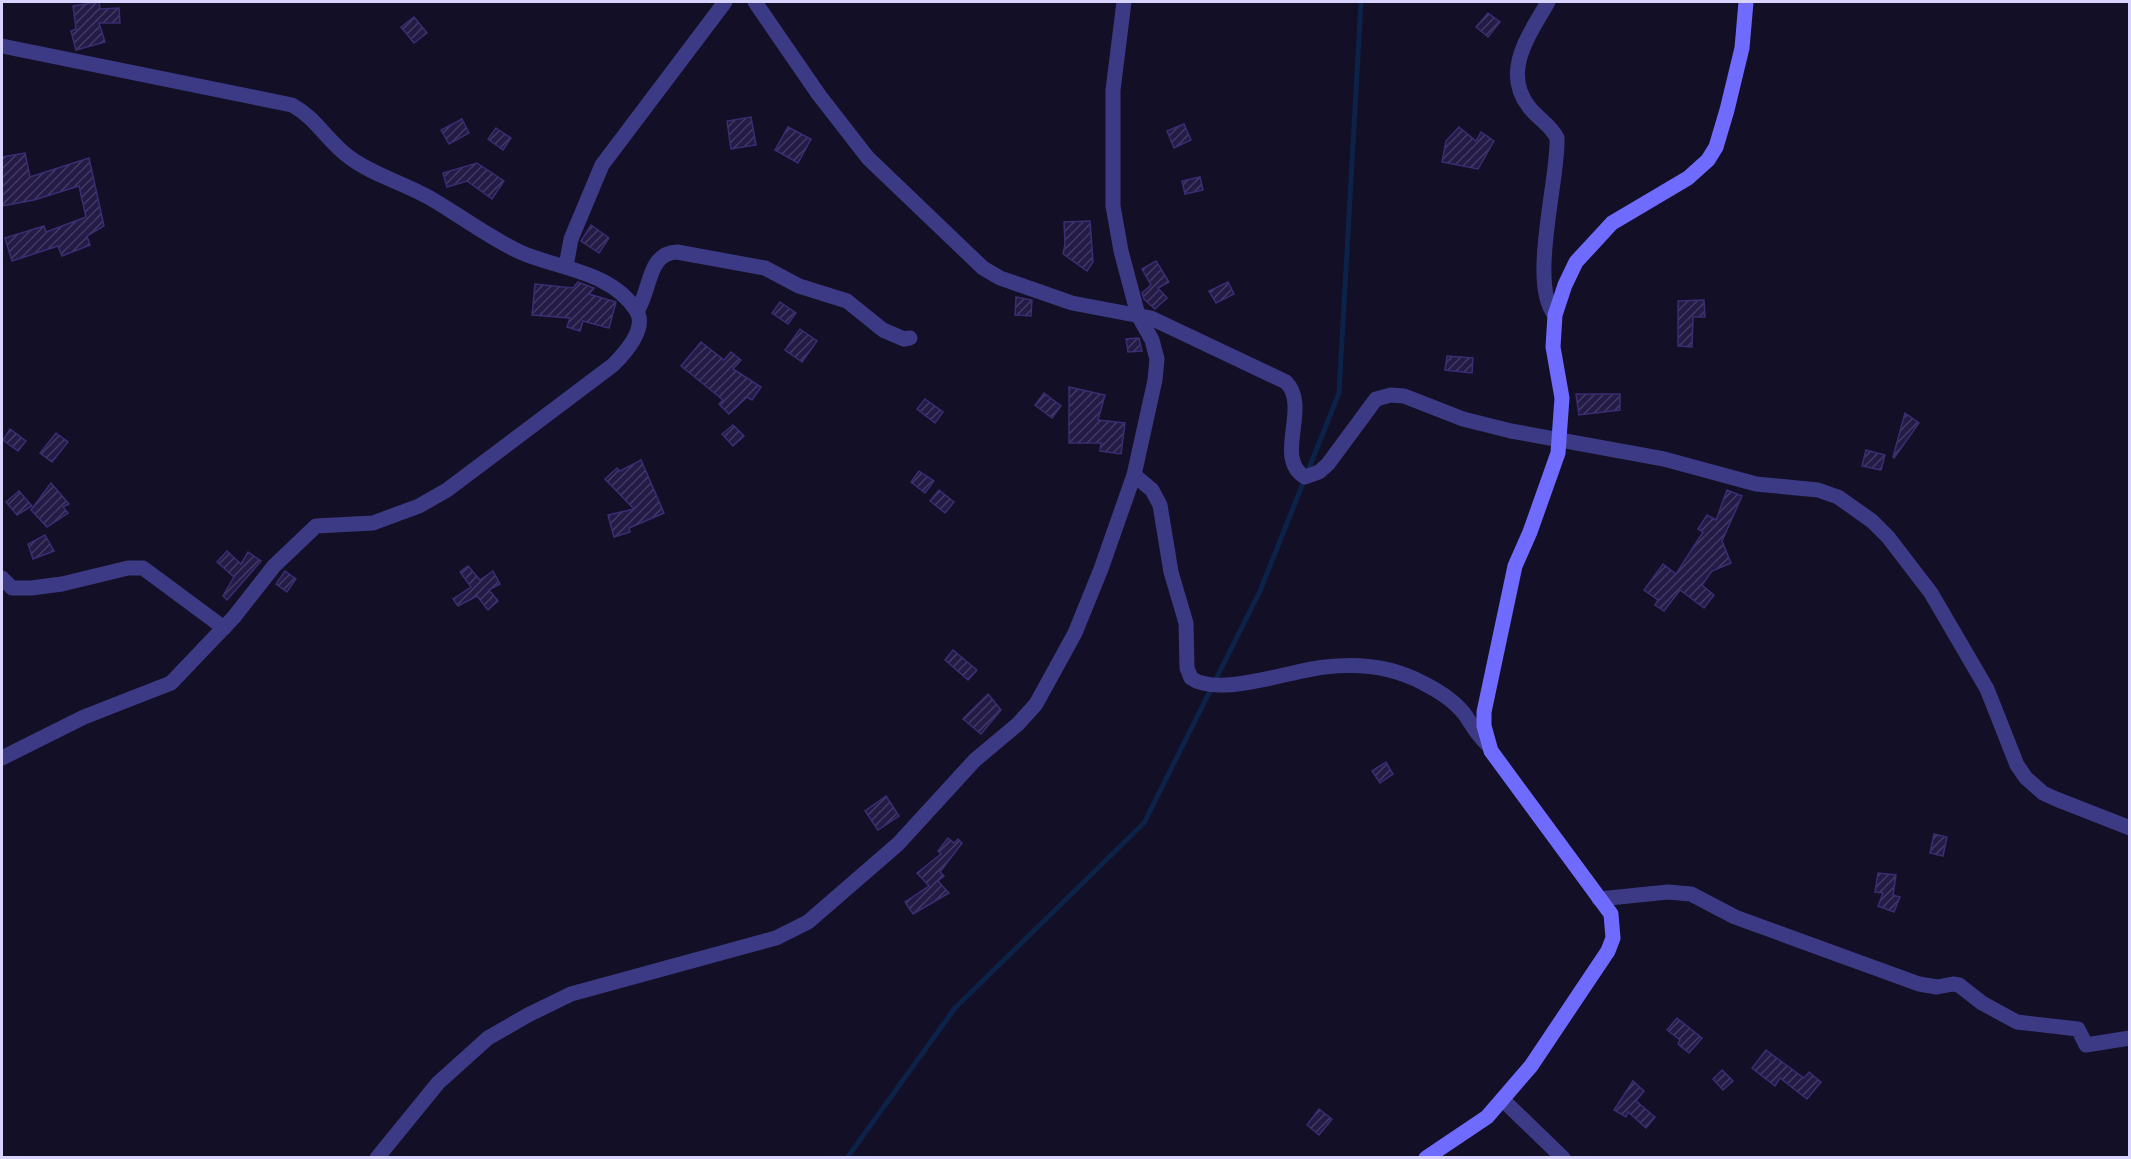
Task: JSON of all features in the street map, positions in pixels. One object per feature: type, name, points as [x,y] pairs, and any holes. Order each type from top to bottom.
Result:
[{"type":"street","points":[[566,266],[571,239],[602,165],[725,2]]},
{"type":"street","points":[[755,2],[819,95],[868,158],[983,268],[1000,279],[1072,303],[1138,315],[1165,323],[1286,382],[1294,393],[1296,405],[1292,452],[1296,468],[1305,477],[1319,472],[1328,464],[1376,399],[1391,395],[1404,396],[1463,419],[1559,442],[1664,459],[1756,484],[1818,490],[1838,497],[1856,508],[1888,537],[1936,601],[1988,689],[2017,765],[2026,778],[2050,796],[2130,828]]},
{"type":"street","points":[[377,1158],[438,1083],[488,1038],[528,1015],[572,994],[788,934],[823,910],[850,883],[898,844],[975,760],[1018,724],[1036,704],[1079,624],[1134,475],[1148,414],[1157,359],[1152,340],[1138,315],[1121,251],[1113,206],[1113,90],[1124,2]]},
{"type":"street","points":[[1548,2],[1522,49],[1516,72],[1524,101],[1557,138],[1548,204],[1545,287],[1549,307],[1555,315]]},
{"type":"street","points":[[1488,745],[1484,712],[1507,596],[1515,566],[1555,466],[1559,442],[1562,398],[1553,347],[1555,315],[1576,262],[1594,240],[1612,223],[1688,178],[1708,160],[1716,147],[1742,48],[1746,2]]},
{"type":"street","points":[[2,46],[292,105],[303,111],[340,151],[359,164],[429,198],[516,250],[544,262],[566,266],[607,284],[624,296],[637,311]]},
{"type":"street","points":[[2,758],[84,717],[171,683],[224,628],[274,566],[316,526],[373,523],[419,506],[447,490],[592,383],[625,353],[636,332],[637,311],[645,298],[657,261],[663,255],[677,252],[765,268],[799,286],[847,300],[883,330],[904,339],[910,338]]},
{"type":"street","points":[[1134,475],[1152,490],[1160,505],[1171,572],[1186,623],[1187,668],[1191,678],[1205,684],[1225,684],[1326,667],[1381,667],[1413,677],[1450,701],[1464,714],[1479,737],[1488,745],[1506,776],[1611,914],[1614,927],[1608,951],[1531,1066],[1486,1117],[1426,1158]]},
{"type":"street","points":[[2,578],[12,588],[31,588],[141,567],[224,628]]},
{"type":"street","points":[[1599,899],[1668,892],[1691,894],[1735,916],[1920,984],[1937,987],[1959,985],[1982,1003],[2017,1022],[2078,1029],[2086,1045],[2130,1038]]},
{"type":"street","points":[[1503,1100],[1563,1158]]},
{"type":"building","points":[[99,2],[100,9],[119,8],[120,23],[99,23],[105,42],[76,50],[71,31],[76,29],[73,6]]},
{"type":"building","points":[[1488,13],[1500,22],[1488,37],[1476,27]]},
{"type":"building","points":[[414,17],[427,33],[414,43],[401,27]]},
{"type":"building","points":[[751,117],[756,145],[731,149],[727,121]]},
{"type":"building","points":[[462,119],[469,133],[449,144],[441,130]]},
{"type":"building","points":[[1184,124],[1191,140],[1174,148],[1167,131]]},
{"type":"building","points":[[788,127],[811,139],[798,163],[775,150]]},
{"type":"building","points":[[1459,127],[1476,141],[1481,132],[1494,141],[1478,169],[1442,162],[1446,141]]},
{"type":"building","points":[[496,128],[511,138],[503,150],[488,139]]},
{"type":"building","points":[[25,153],[30,177],[89,158],[104,226],[87,236],[90,245],[62,256],[58,246],[12,261],[5,238],[44,226],[46,232],[86,217],[79,186],[34,200],[2,206],[2,157]]},
{"type":"building","points":[[477,163],[504,181],[492,199],[467,181],[447,187],[443,173]]},
{"type":"building","points":[[1200,177],[1203,190],[1185,194],[1182,181]]},
{"type":"building","points":[[1090,221],[1093,262],[1087,271],[1063,254],[1064,222]]},
{"type":"building","points":[[591,225],[609,238],[599,253],[581,241]]},
{"type":"building","points":[[1156,261],[1169,282],[1158,288],[1167,298],[1155,309],[1144,299],[1142,293],[1151,285],[1142,269]]},
{"type":"building","points":[[578,282],[594,288],[589,294],[616,302],[609,328],[583,321],[580,331],[567,327],[570,318],[532,315],[535,284],[573,288]]},
{"type":"building","points":[[1228,282],[1234,294],[1216,303],[1209,291]]},
{"type":"building","points":[[1016,297],[1032,300],[1031,316],[1015,315]]},
{"type":"building","points":[[1704,300],[1705,317],[1693,317],[1692,347],[1678,346],[1678,301]]},
{"type":"building","points":[[780,302],[796,313],[788,324],[772,313]]},
{"type":"building","points":[[800,329],[817,341],[802,362],[785,350]]},
{"type":"building","points":[[1139,338],[1142,351],[1128,352],[1126,339]]},
{"type":"building","points":[[701,342],[724,360],[731,352],[741,360],[733,369],[761,387],[752,400],[747,397],[729,414],[719,404],[723,400],[681,366]]},
{"type":"building","points":[[1447,356],[1473,358],[1472,373],[1445,370]]},
{"type":"building","points":[[1069,387],[1105,395],[1098,420],[1125,423],[1121,454],[1100,451],[1101,443],[1069,443]]},
{"type":"building","points":[[1044,393],[1061,406],[1052,418],[1035,405]]},
{"type":"building","points":[[1576,394],[1620,394],[1620,410],[1579,415]]},
{"type":"building","points":[[925,399],[943,412],[935,423],[917,409]]},
{"type":"building","points":[[1905,413],[1919,423],[1894,458],[1893,457]]},
{"type":"building","points":[[733,425],[744,436],[733,446],[722,434]]},
{"type":"building","points":[[10,429],[26,441],[18,451],[3,440]]},
{"type":"building","points":[[56,433],[68,442],[52,462],[40,453]]},
{"type":"building","points":[[1866,450],[1885,455],[1881,470],[1862,466]]},
{"type":"building","points":[[641,460],[664,513],[629,528],[630,532],[614,537],[608,515],[634,509],[605,479],[617,468],[620,471]]},
{"type":"building","points":[[919,471],[934,481],[925,493],[911,482]]},
{"type":"building","points":[[51,483],[69,504],[63,507],[68,513],[47,527],[31,510]]},
{"type":"building","points":[[939,490],[954,502],[945,513],[930,501]]},
{"type":"building","points":[[1727,490],[1742,496],[1722,541],[1731,563],[1712,571],[1702,585],[1714,595],[1704,608],[1680,590],[1664,611],[1655,605],[1658,600],[1644,590],[1663,564],[1676,574],[1703,532],[1698,529],[1707,515],[1716,520]]},
{"type":"building","points":[[19,491],[32,506],[17,515],[6,502]]},
{"type":"building","points":[[45,535],[54,551],[33,559],[28,544]]},
{"type":"building","points":[[227,551],[241,564],[248,552],[261,561],[227,600],[223,596],[234,577],[217,562]]},
{"type":"building","points":[[468,566],[480,580],[493,571],[500,584],[489,590],[498,601],[488,610],[477,596],[458,606],[453,599],[471,587],[460,572]]},
{"type":"building","points":[[285,571],[296,579],[287,592],[276,584]]},
{"type":"building","points":[[953,650],[977,670],[968,680],[945,660]]},
{"type":"building","points":[[988,694],[1001,710],[981,734],[963,719]]},
{"type":"building","points":[[1386,762],[1393,774],[1380,783],[1372,771]]},
{"type":"building","points":[[886,796],[899,816],[878,830],[865,811]]},
{"type":"building","points":[[1934,834],[1947,837],[1943,856],[1930,853]]},
{"type":"building","points":[[948,838],[954,843],[958,839],[962,843],[940,872],[944,876],[938,881],[949,893],[913,914],[905,902],[929,886],[917,873],[941,854],[938,851]]},
{"type":"building","points":[[1878,873],[1896,875],[1893,895],[1900,897],[1894,912],[1878,906],[1883,893],[1875,892]]},
{"type":"building","points":[[1677,1018],[1702,1038],[1689,1053],[1678,1044],[1680,1040],[1667,1030]]},
{"type":"building","points":[[1766,1050],[1804,1078],[1809,1072],[1821,1082],[1807,1099],[1780,1078],[1775,1086],[1752,1068]]},
{"type":"building","points":[[1722,1070],[1733,1081],[1723,1090],[1713,1079]]},
{"type":"building","points":[[1633,1081],[1644,1091],[1636,1101],[1655,1117],[1646,1128],[1628,1112],[1626,1117],[1614,1110]]},
{"type":"building","points":[[1319,1109],[1332,1119],[1319,1135],[1307,1125]]},
{"type":"waterway","points":[[847,1158],[955,1008],[1144,823],[1260,591],[1339,393],[1361,2]]}]
